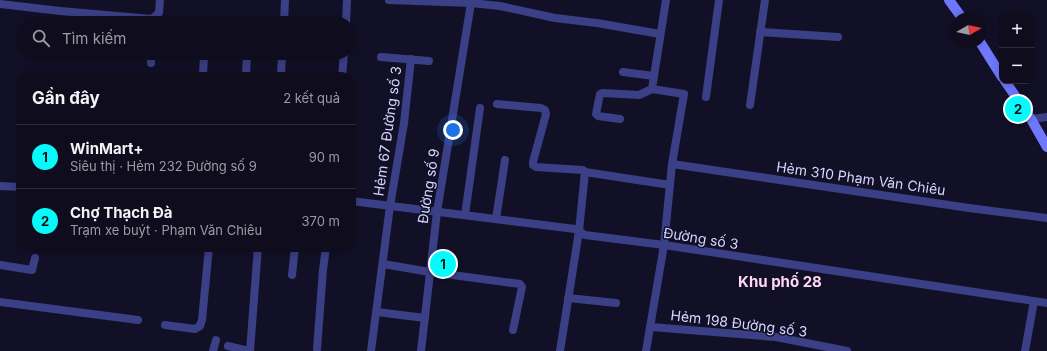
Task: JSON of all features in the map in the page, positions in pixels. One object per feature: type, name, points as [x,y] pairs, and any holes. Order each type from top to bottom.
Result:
[{"type":"main road","points":[[949,0],[958,12]]},
{"type":"main road","points":[[984,48],[999,72]]},
{"type":"main road","points":[[1007,84],[1031,119],[1047,147]]},
{"type":"street","points":[[156,16],[159,13],[160,0]]},
{"type":"street","points":[[284,16],[285,0]]},
{"type":"street","points":[[346,16],[347,0]]},
{"type":"street","points":[[389,0],[471,3],[500,6],[555,18],[597,23],[660,34]]},
{"type":"street","points":[[652,89],[666,0]]},
{"type":"street","points":[[706,97],[719,0]]},
{"type":"street","points":[[750,105],[765,0]]},
{"type":"street","name":"Đường số 9","points":[[422,351],[437,212],[471,3]]},
{"type":"street","points":[[0,4],[106,16]]},
{"type":"street","points":[[760,32],[838,37]]},
{"type":"street","name":"Hẻm 67 Đường số 3","points":[[381,57],[429,61]]},
{"type":"street","name":"Hẻm 67 Đường số 3","points":[[371,351],[390,206],[404,123],[411,59]]},
{"type":"street","points":[[203,72],[204,60]]},
{"type":"street","points":[[246,72],[247,60]]},
{"type":"street","points":[[281,72],[282,60]]},
{"type":"street","points":[[342,72],[343,60]]},
{"type":"street","points":[[623,72],[654,76]]},
{"type":"street","points":[[620,119],[598,116],[596,114],[600,94],[639,95],[652,89],[684,94],[672,164],[664,245],[646,351]]},
{"type":"street","points":[[497,104],[541,108],[545,110],[546,114],[533,162],[533,165],[536,167],[583,170],[585,172],[670,185]]},
{"type":"street","points":[[465,215],[480,108]]},
{"type":"street","points":[[1031,119],[1047,117]]},
{"type":"street","points":[[496,219],[505,160]]},
{"type":"street","name":"Hẻm 310 Phạm Văn Chiêu","points":[[672,164],[969,208],[1047,218]]},
{"type":"street","points":[[560,351],[579,232],[585,172]]},
{"type":"street","points":[[0,186],[16,187]]},
{"type":"street","name":"Đường số 3","points":[[356,201],[575,229],[585,235],[664,245],[1047,304]]},
{"type":"street","points":[[165,325],[195,329],[200,326],[202,320],[209,252]]},
{"type":"street","points":[[228,346],[250,351],[258,252]]},
{"type":"street","points":[[292,275],[294,252]]},
{"type":"street","points":[[317,349],[325,252]]},
{"type":"street","points":[[0,265],[32,270],[35,258]]},
{"type":"street","points":[[383,264],[520,284],[522,286],[513,330]]},
{"type":"street","points":[[568,298],[616,303]]},
{"type":"street","points":[[1025,351],[1034,301]]},
{"type":"street","points":[[0,302],[138,320]]},
{"type":"street","points":[[377,312],[425,318]]},
{"type":"street","name":"Hẻm 198 Đường số 3","points":[[651,327],[776,338],[847,351]]},
{"type":"street","points":[[214,351],[216,340]]},
{"type":"place","name":"Chợ Thạch Đà","points":[[1018,109]]},
{"type":"place","name":"WinMart+","points":[[443,264]]},
{"type":"district","name":"Khu phố 28","points":[[780,281]]}]
